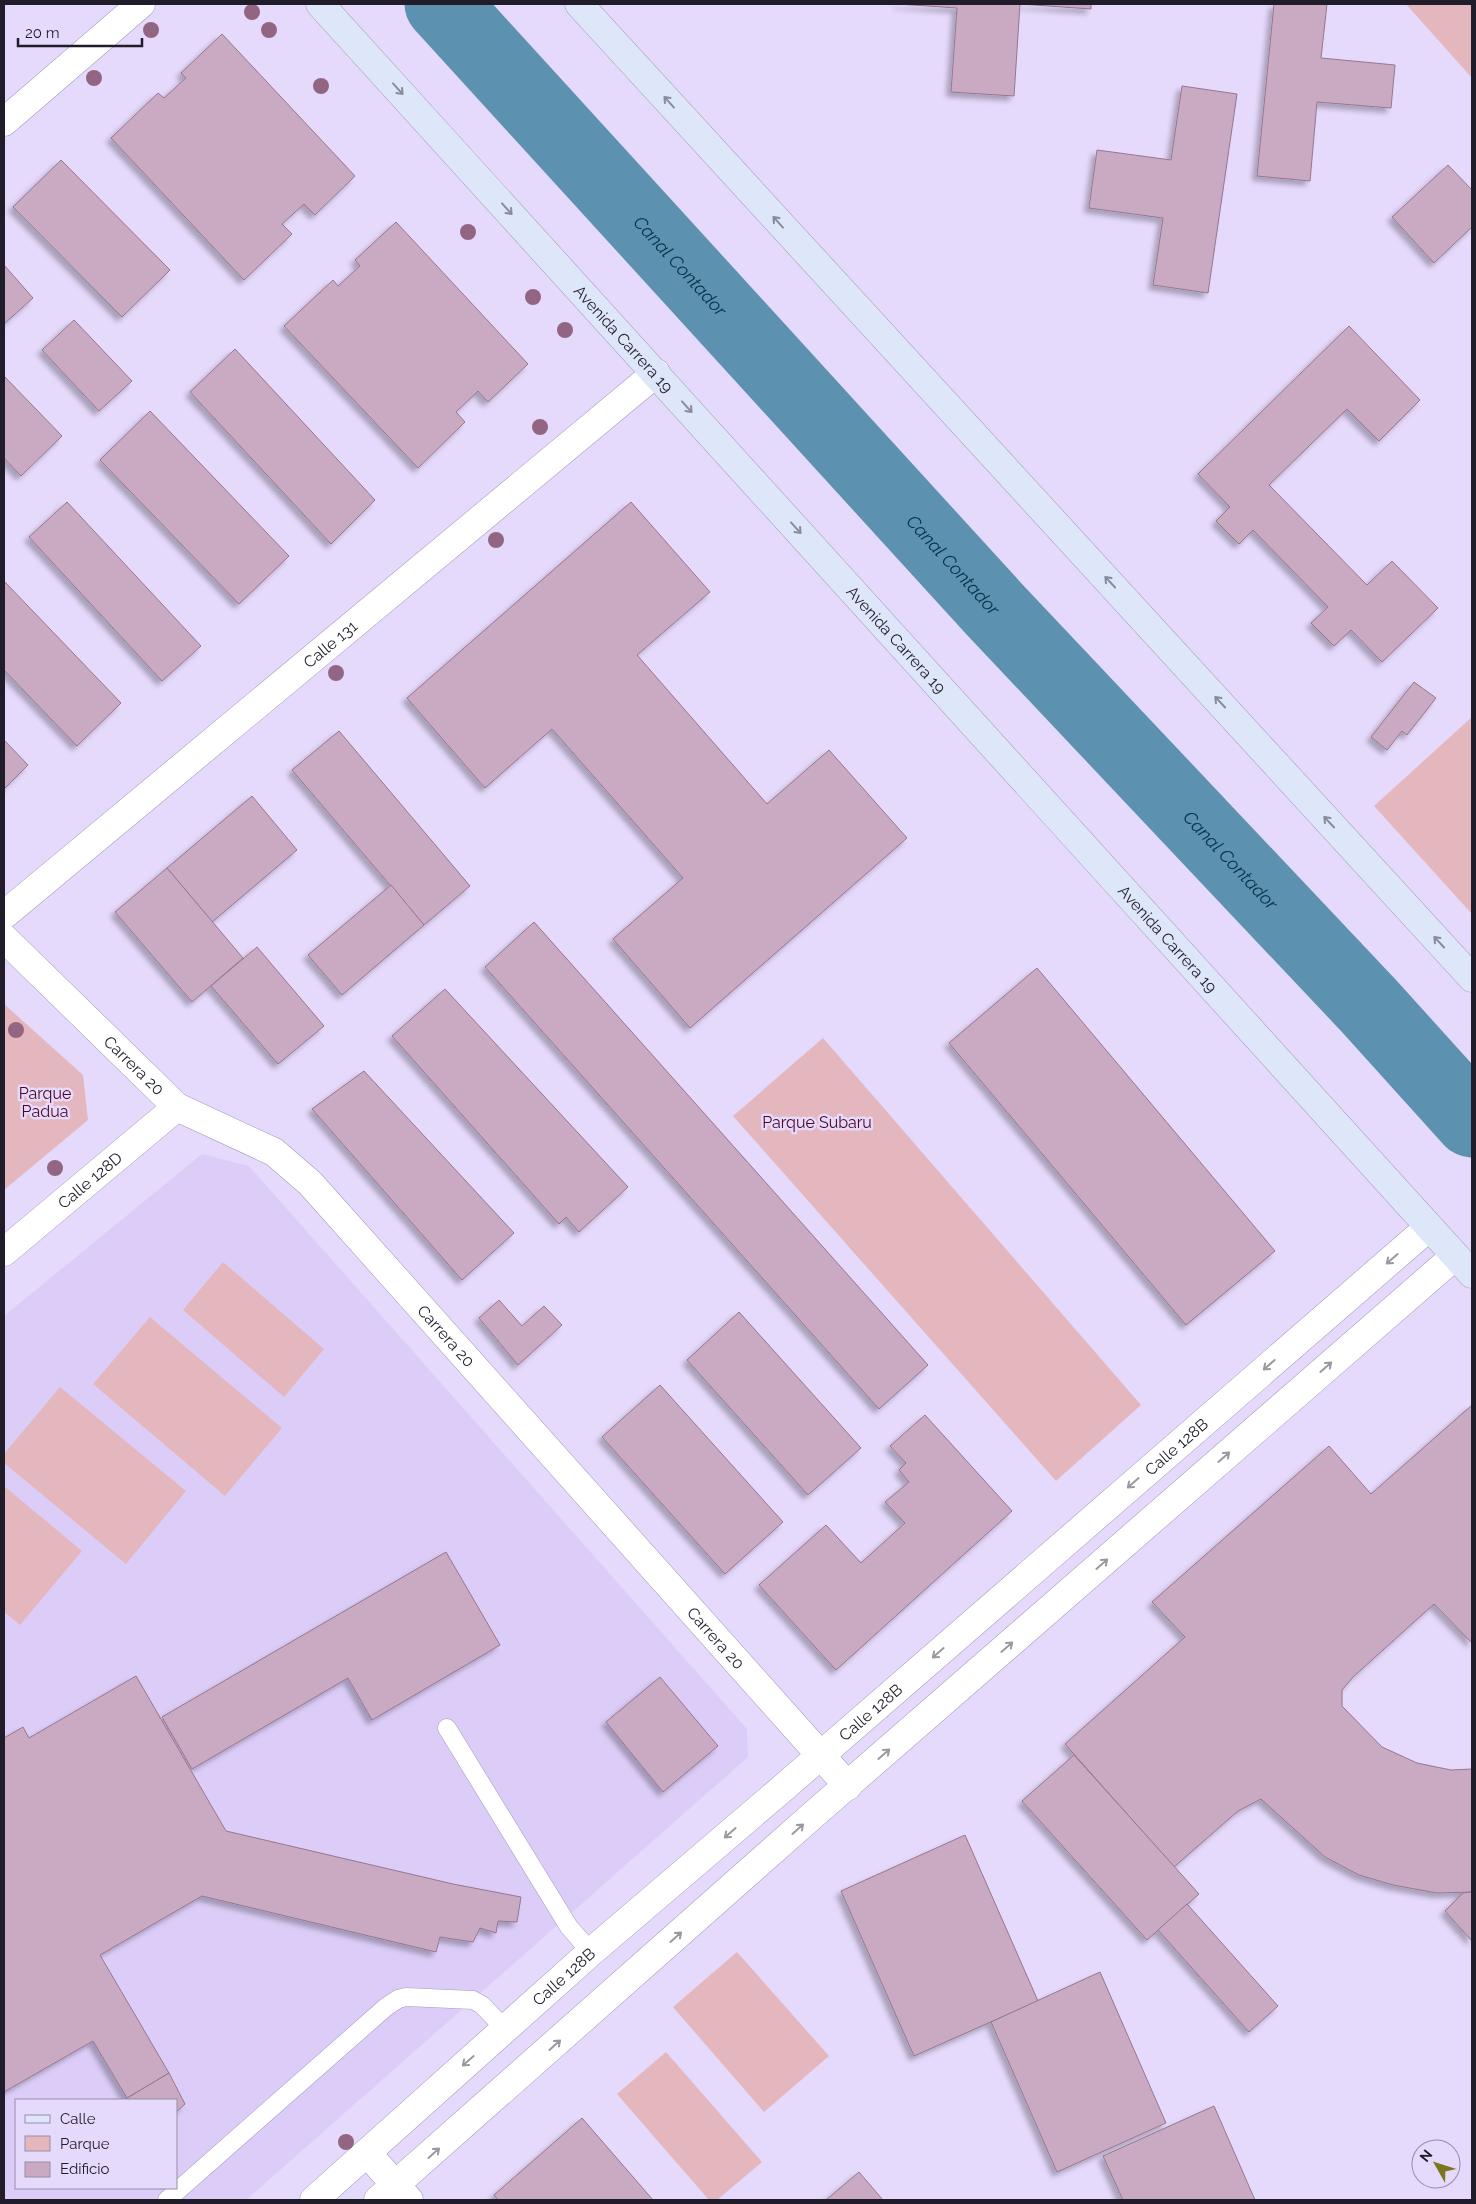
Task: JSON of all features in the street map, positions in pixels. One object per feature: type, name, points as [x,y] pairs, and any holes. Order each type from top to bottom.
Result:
[{"type":"main road","name":"Avenida Carrera 19","points":[[320,4],[1463,1265]]},
{"type":"main road","points":[[330,4],[365,53]]},
{"type":"main road","points":[[579,4],[1472,978]]},
{"type":"street","points":[[4,122],[141,4]]},
{"type":"street","name":"Calle 131","points":[[4,914],[656,374]]},
{"type":"street","name":"Carrera 20","points":[[4,938],[177,1107],[274,1152],[310,1183],[848,1786]]},
{"type":"street","name":"Calle 128D","points":[[4,1252],[177,1107]]},
{"type":"street","name":"Calle 128B","points":[[331,2195],[367,2153],[591,1952],[820,1756],[1428,1227]]},
{"type":"street","points":[[367,2153],[395,2195],[848,1786],[1463,1265]]},
{"type":"lane","points":[[447,1728],[568,1927],[591,1952]]},
{"type":"lane","points":[[167,2200],[386,2006],[398,1999],[473,2000],[482,2004],[505,2029]]},
{"type":"shaded area","points":[[202,1154],[249,1166],[747,1729],[748,1757],[246,2200],[4,2200],[4,1316]]},
{"type":"green space","points":[[1406,4],[1472,4],[1472,78]]},
{"type":"green space","points":[[1472,717],[1472,914],[1374,806]]},
{"type":"green space","name":"Parque Padua","points":[[4,1004],[83,1075],[88,1120],[4,1190]]},
{"type":"green space","name":"Parque Subaru","points":[[823,1038],[1141,1405],[1056,1481],[733,1116]]},
{"type":"green space","points":[[223,1262],[324,1349],[284,1397],[183,1310]]},
{"type":"green space","points":[[150,1317],[282,1428],[225,1496],[93,1384]]},
{"type":"green space","points":[[60,1387],[186,1491],[126,1564],[4,1463],[4,1454]]},
{"type":"green space","points":[[4,1486],[82,1551],[20,1625],[4,1612]]},
{"type":"green space","points":[[737,1952],[829,2056],[764,2112],[673,2007]]},
{"type":"green space","points":[[666,2052],[762,2162],[717,2200],[709,2200],[617,2094]]},
{"type":"building","points":[[898,4],[1020,4],[1014,96],[951,92],[957,8]]},
{"type":"building","points":[[1020,4],[1091,4],[1091,9]]},
{"type":"building","points":[[1274,4],[1327,4],[1321,58],[1395,65],[1391,108],[1317,102],[1310,181],[1257,176]]},
{"type":"building","points":[[222,34],[355,176],[315,215],[304,204],[282,224],[292,234],[244,280],[111,138],[158,93],[164,98],[186,78],[181,73]]},
{"type":"building","points":[[1182,86],[1237,94],[1208,293],[1153,285],[1163,218],[1089,208],[1097,150],[1171,160]]},
{"type":"building","points":[[61,160],[170,270],[122,317],[13,207]]},
{"type":"building","points":[[1448,165],[1472,190],[1472,227],[1434,263],[1392,217]]},
{"type":"building","points":[[396,222],[528,364],[488,402],[478,391],[456,412],[465,422],[418,468],[284,326],[333,280],[338,286],[360,266],[355,260]]},
{"type":"building","points":[[4,265],[33,298],[4,324]]},
{"type":"building","points":[[74,320],[132,381],[99,411],[42,350]]},
{"type":"building","points":[[1349,326],[1420,400],[1379,441],[1347,409],[1269,485],[1367,585],[1392,561],[1438,608],[1382,662],[1351,630],[1334,646],[1311,623],[1328,607],[1253,530],[1239,544],[1216,521],[1230,507],[1198,474]]},
{"type":"building","points":[[235,349],[375,500],[331,544],[190,392]]},
{"type":"building","points":[[4,376],[62,436],[21,476],[4,458]]},
{"type":"building","points":[[150,411],[289,556],[239,604],[100,460]]},
{"type":"building","points":[[67,502],[201,646],[162,681],[29,537]]},
{"type":"building","points":[[631,502],[710,592],[637,655],[767,804],[829,750],[907,838],[690,1028],[613,939],[683,878],[552,729],[485,788],[407,698]]},
{"type":"building","points":[[4,581],[121,703],[77,746],[4,670]]},
{"type":"building","points":[[1414,682],[1436,698],[1407,735],[1402,731],[1387,750],[1371,737]]},
{"type":"building","points":[[339,731],[470,886],[424,925],[292,770]]},
{"type":"building","points":[[4,740],[28,765],[4,789]]},
{"type":"building","points":[[252,796],[297,850],[212,922],[167,868]]},
{"type":"building","points":[[167,868],[243,958],[192,1002],[115,912]]},
{"type":"building","points":[[391,885],[424,925],[342,995],[308,955]]},
{"type":"building","points":[[534,922],[928,1365],[879,1409],[485,967]]},
{"type":"building","points":[[257,947],[324,1026],[278,1064],[211,986]]},
{"type":"building","points":[[1037,968],[1275,1251],[1186,1325],[949,1043]]},
{"type":"building","points":[[445,989],[628,1187],[579,1232],[566,1217],[559,1224],[392,1036]]},
{"type":"building","points":[[364,1071],[514,1233],[462,1280],[312,1109]]},
{"type":"building","points":[[499,1300],[522,1326],[544,1306],[562,1325],[518,1365],[479,1318]]},
{"type":"building","points":[[739,1312],[861,1448],[808,1495],[687,1360]]},
{"type":"building","points":[[660,1385],[783,1522],[725,1574],[602,1437]]},
{"type":"building","points":[[1472,1405],[1472,1643],[1434,1604],[1353,1677],[1342,1690],[1342,1706],[1382,1747],[1417,1763],[1451,1770],[1472,1769],[1472,1892],[1437,1893],[1393,1885],[1359,1875],[1325,1857],[1261,1799],[1238,1811],[1174,1867],[1065,1744],[1185,1637],[1152,1602],[1329,1446],[1371,1494]]},
{"type":"building","points":[[925,1415],[1012,1511],[836,1670],[759,1585],[826,1525],[861,1563],[905,1523],[885,1502],[909,1482],[899,1470],[906,1463],[890,1446]]},
{"type":"building","points":[[446,1552],[500,1645],[372,1720],[348,1678],[192,1769],[162,1717]]},
{"type":"building","points":[[136,1676],[226,1831],[453,1884],[521,1897],[517,1922],[498,1921],[496,1933],[480,1928],[473,1942],[440,1937],[436,1952],[202,1896],[100,1955],[169,2073],[127,2098],[93,2041],[4,2092],[4,1738],[23,1727],[29,1738]]},
{"type":"building","points":[[660,1677],[718,1746],[663,1792],[606,1722]]},
{"type":"building","points":[[1074,1755],[1199,1894],[1147,1940],[1022,1801]]},
{"type":"building","points":[[965,1835],[1038,2001],[914,2056],[841,1891]]},
{"type":"building","points":[[1472,1892],[1472,1941],[1445,1911],[1463,1893]]},
{"type":"building","points":[[1187,1904],[1278,2006],[1249,2032],[1158,1930]]},
{"type":"building","points":[[1100,1972],[1166,2123],[1057,2172],[991,2022]]},
{"type":"building","points":[[169,2073],[185,2104],[178,2110],[178,2099],[126,2099]]},
{"type":"building","points":[[1214,2106],[1255,2200],[1123,2200],[1103,2156]]},
{"type":"building","points":[[582,2118],[653,2200],[498,2200],[494,2195]]},
{"type":"building","points":[[859,2172],[883,2200],[826,2200]]},
{"type":"waterway","name":"Canal Contador","points":[[442,4],[995,610],[1369,1006],[1472,1120]]}]
